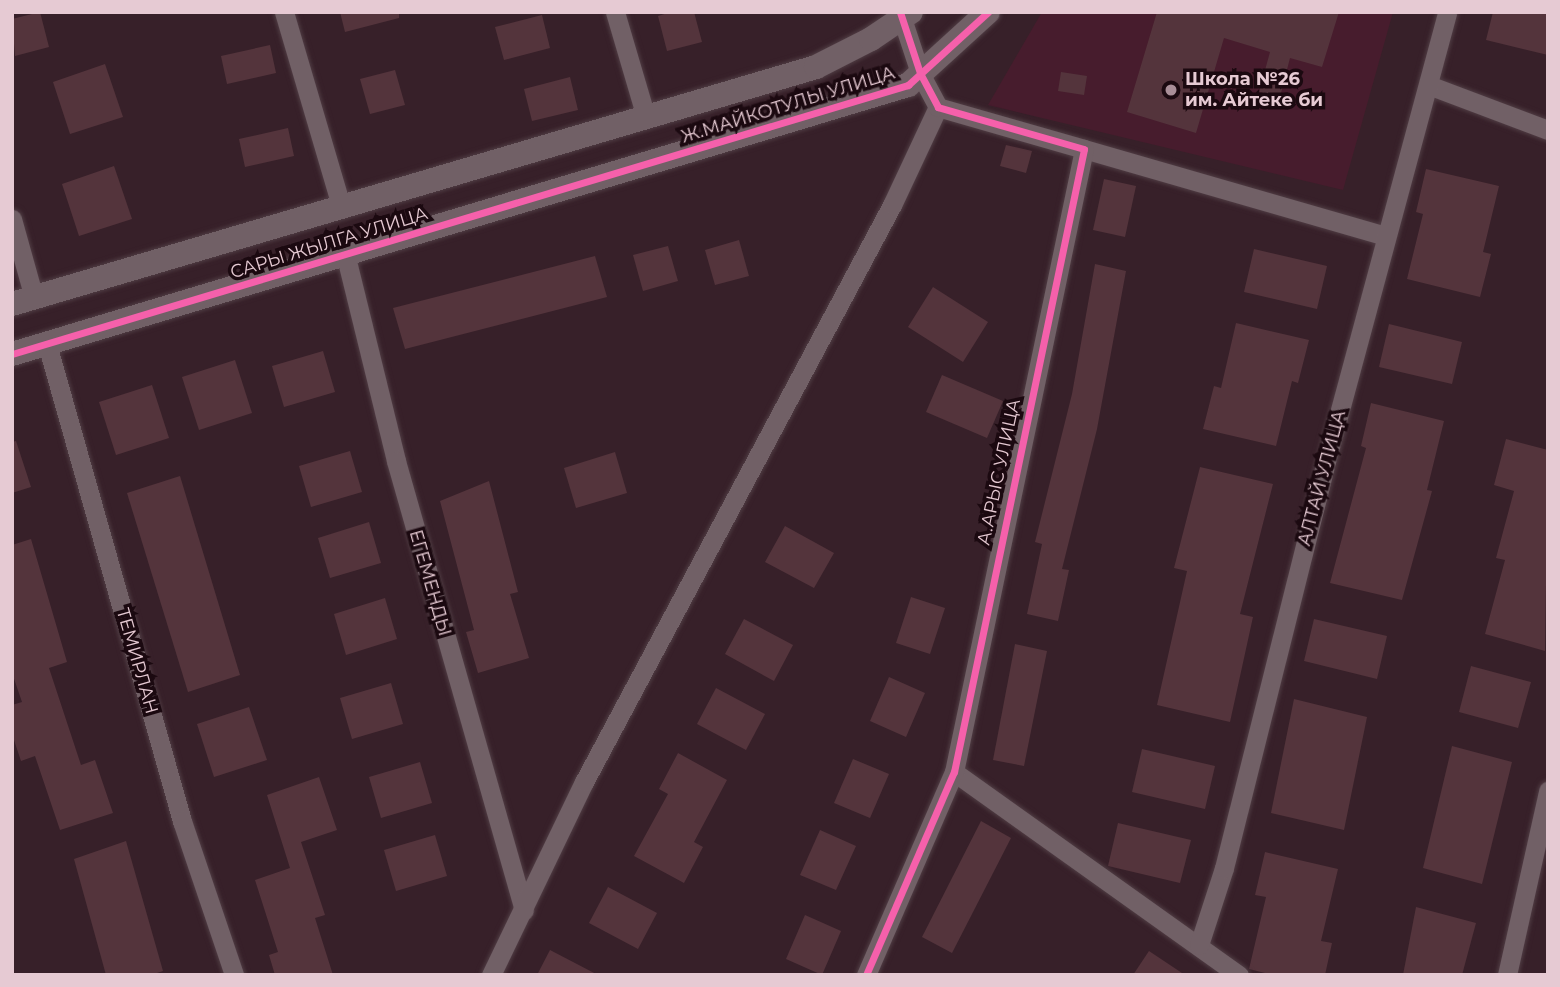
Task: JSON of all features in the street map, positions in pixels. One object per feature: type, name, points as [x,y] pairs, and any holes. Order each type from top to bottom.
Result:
[{"type":"street","points":[[284,12],[341,206]]},
{"type":"street","points":[[615,12],[645,114]]},
{"type":"street","name":"Ж.МАЙКОТУЛЫ УЛИЦА","points":[[655,163],[908,85],[988,12]]},
{"type":"street","name":"АЛТАЙ УЛИЦА","points":[[1199,944],[1224,868],[1386,236],[1431,86],[1447,12]]},
{"type":"street","points":[[905,15],[920,73],[938,107],[1386,236]]},
{"type":"street","name":"Ж.МАЙКОТУЛЫ УЛИЦА","points":[[645,114],[816,67],[905,15]]},
{"type":"street","points":[[1431,86],[1548,130]]},
{"type":"street","points":[[491,975],[584,782],[897,195],[938,107]]},
{"type":"street","name":"САРЫ ЖЫЛГА УЛИЦА","points":[[23,301],[645,114]]},
{"type":"street","name":"А.АРЫС УЛИЦА","points":[[866,975],[954,772],[1084,149]]},
{"type":"street","name":"САРЫ ЖЫЛГА УЛИЦА","points":[[12,354],[655,163]]},
{"type":"street","points":[[12,219],[23,301]]},
{"type":"street","name":"ЕГЕМЕНДЫ","points":[[345,253],[396,461],[524,910]]},
{"type":"street","name":"ТЕМИРЛАН","points":[[47,344],[182,821],[234,975]]},
{"type":"street","points":[[954,772],[1239,975]]},
{"type":"street","points":[[1507,975],[1548,791]]},
{"type":"shaded area","points":[[1042,12],[1393,12],[1343,190],[988,105]]},
{"type":"building","points":[[40,12],[49,47],[15,56],[12,19]]},
{"type":"building","points":[[340,12],[399,12],[399,18],[345,32]]},
{"type":"building","points":[[671,12],[694,12],[702,42],[667,51],[658,16]]},
{"type":"building","name":"Школа №26 им. Айтеке би","points":[[1157,12],[1339,12],[1322,67],[1290,58],[1280,97],[1259,92],[1270,52],[1224,38],[1196,133],[1127,112]]},
{"type":"building","points":[[1493,12],[1548,12],[1548,55],[1486,40]]},
{"type":"building","points":[[542,15],[550,48],[504,60],[495,27]]},
{"type":"building","points":[[270,45],[276,73],[227,84],[221,56]]},
{"type":"building","points":[[105,64],[123,117],[70,134],[53,82]]},
{"type":"building","points":[[395,70],[405,105],[370,114],[360,79]]},
{"type":"building","points":[[1061,72],[1087,76],[1084,95],[1058,91]]},
{"type":"building","points":[[570,77],[578,110],[532,121],[524,89]]},
{"type":"building","points":[[288,128],[294,156],[245,167],[239,139]]},
{"type":"building","points":[[1006,145],[1032,151],[1026,173],[1000,166]]},
{"type":"building","points":[[114,166],[132,219],[79,236],[62,184]]},
{"type":"building","points":[[1426,169],[1499,186],[1483,252],[1491,254],[1480,297],[1407,279],[1423,214],[1416,212]]},
{"type":"building","points":[[1104,179],[1136,186],[1125,237],[1093,230]]},
{"type":"building","points":[[739,240],[749,276],[715,285],[705,250]]},
{"type":"building","points":[[668,246],[678,281],[643,291],[633,255]]},
{"type":"building","points":[[1254,249],[1327,266],[1317,309],[1244,292]]},
{"type":"building","points":[[595,256],[607,297],[405,349],[393,308]]},
{"type":"building","points":[[1095,264],[1126,271],[1097,429],[1062,569],[1069,570],[1058,621],[1027,614],[1042,544],[1035,542],[1072,394]]},
{"type":"building","points":[[933,287],[988,322],[963,362],[908,327]]},
{"type":"building","points":[[1236,323],[1309,340],[1298,383],[1292,381],[1276,446],[1203,429],[1214,386],[1221,388]]},
{"type":"building","points":[[1389,324],[1462,342],[1452,384],[1379,367]]},
{"type":"building","points":[[323,351],[335,392],[284,407],[272,366]]},
{"type":"building","points":[[235,360],[252,413],[199,430],[182,377]]},
{"type":"building","points":[[942,375],[1003,401],[987,438],[926,412]]},
{"type":"building","points":[[152,385],[169,438],[116,455],[99,402]]},
{"type":"building","points":[[1371,403],[1444,421],[1427,490],[1432,491],[1402,600],[1330,583],[1366,448],[1361,446]]},
{"type":"building","points":[[1506,439],[1548,450],[1545,651],[1485,634],[1505,560],[1496,558],[1514,491],[1494,485]]},
{"type":"building","points":[[16,441],[31,487],[12,493],[12,442]]},
{"type":"building","points":[[350,451],[362,492],[311,507],[299,466]]},
{"type":"building","points":[[615,452],[627,493],[576,508],[564,468]]},
{"type":"building","points":[[1200,467],[1273,484],[1240,614],[1253,617],[1230,722],[1157,705],[1187,571],[1174,568]]},
{"type":"building","points":[[180,476],[240,675],[188,692],[127,493]]},
{"type":"building","points":[[489,481],[518,592],[510,594],[529,658],[478,673],[466,632],[474,630],[440,501]]},
{"type":"building","points":[[369,522],[381,563],[330,578],[318,538]]},
{"type":"building","points":[[785,526],[834,553],[814,588],[765,562]]},
{"type":"building","points":[[31,539],[67,662],[49,668],[81,765],[95,760],[113,813],[60,830],[35,756],[21,761],[12,734],[12,705],[22,702],[12,673],[12,545]]},
{"type":"building","points":[[911,597],[945,608],[930,654],[896,643]]},
{"type":"building","points":[[385,598],[397,639],[346,655],[334,614]]},
{"type":"building","points":[[744,619],[793,645],[774,681],[725,654]]},
{"type":"building","points":[[1314,619],[1387,636],[1377,679],[1304,661]]},
{"type":"building","points":[[1015,644],[1047,651],[1024,766],[993,760]]},
{"type":"building","points":[[1471,666],[1531,682],[1518,728],[1459,712]]},
{"type":"building","points":[[889,677],[925,693],[906,737],[870,721]]},
{"type":"building","points":[[391,683],[403,724],[352,739],[340,698]]},
{"type":"building","points":[[716,688],[765,714],[746,750],[697,724]]},
{"type":"building","points":[[1294,699],[1367,717],[1344,830],[1271,813]]},
{"type":"building","points":[[249,707],[267,760],[214,777],[197,724]]},
{"type":"building","points":[[1452,746],[1512,762],[1482,884],[1423,868]]},
{"type":"building","points":[[1142,749],[1215,766],[1205,809],[1132,792]]},
{"type":"building","points":[[678,753],[727,780],[694,842],[703,847],[684,883],[634,856],[668,794],[659,789]]},
{"type":"building","points":[[853,759],[889,774],[870,818],[834,803]]},
{"type":"building","points":[[420,762],[432,803],[381,818],[369,777]]},
{"type":"building","points":[[319,777],[337,830],[301,842],[325,915],[315,918],[333,975],[275,975],[269,955],[278,952],[255,880],[290,868],[267,795]]},
{"type":"building","points":[[981,821],[1011,838],[952,953],[922,937]]},
{"type":"building","points":[[1118,823],[1191,840],[1180,883],[1108,866]]},
{"type":"building","points":[[820,830],[856,846],[836,890],[800,875]]},
{"type":"building","points":[[435,835],[447,876],[396,891],[384,850]]},
{"type":"building","points":[[126,841],[163,971],[151,975],[106,975],[74,859]]},
{"type":"building","points":[[1265,852],[1338,869],[1321,941],[1332,943],[1325,975],[1273,975],[1249,969],[1266,897],[1255,895]]},
{"type":"building","points":[[608,887],[657,913],[638,949],[589,923]]},
{"type":"building","points":[[1416,907],[1476,923],[1462,975],[1403,975]]},
{"type":"building","points":[[805,915],[841,931],[822,975],[786,959]]},
{"type":"building","points":[[550,950],[598,975],[537,975]]},
{"type":"building","points":[[1149,951],[1185,975],[1133,975]]},
{"type":"cycle path","points":[[866,975],[954,772],[1084,149],[938,107],[920,73],[900,12]]},
{"type":"cycle path","points":[[12,354],[908,85],[988,12]]},
{"type":"place","name":"Школа №26 им. Айтеке би","points":[[1171,90]]}]
